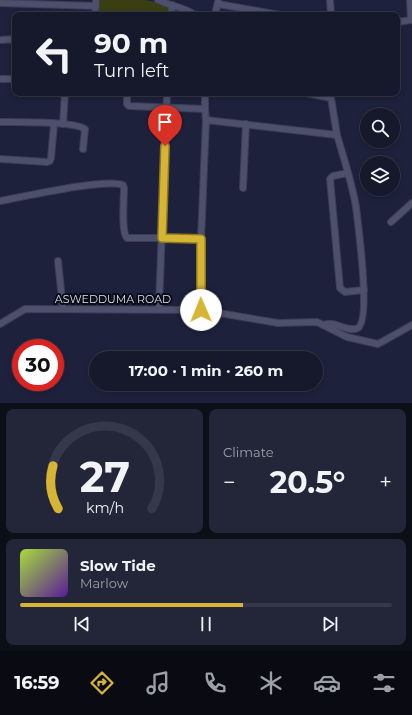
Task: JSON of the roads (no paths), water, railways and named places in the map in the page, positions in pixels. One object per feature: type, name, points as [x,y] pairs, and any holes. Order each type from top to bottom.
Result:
[{"type":"street","points":[[158,0],[188,12]]},
{"type":"street","points":[[330,0],[331,12]]},
{"type":"street","points":[[400,22],[411,20],[410,0]]},
{"type":"street","points":[[216,12],[218,2],[266,12]]},
{"type":"street","points":[[0,3],[96,3]]},
{"type":"street","points":[[171,12],[172,5]]},
{"type":"street","points":[[0,40],[12,39]]},
{"type":"street","points":[[0,78],[12,79]]},
{"type":"street","points":[[63,124],[65,96]]},
{"type":"street","points":[[127,96],[127,104],[129,106],[205,109]]},
{"type":"street","points":[[159,307],[167,96]]},
{"type":"street","points":[[201,310],[201,239],[206,120],[205,96]]},
{"type":"street","points":[[323,325],[330,323],[352,329],[360,326],[364,318],[364,290],[356,207],[338,135],[331,96]]},
{"type":"street","points":[[206,120],[338,135]]},
{"type":"street","points":[[0,122],[79,126],[85,129],[83,149]]},
{"type":"street","points":[[0,159],[50,161],[54,124]]},
{"type":"street","points":[[243,188],[246,124]]},
{"type":"street","points":[[348,173],[333,176],[330,179],[340,288],[345,292],[364,290]]},
{"type":"street","points":[[0,201],[51,191],[95,185],[119,184],[123,185],[124,188],[123,226],[124,235],[127,238],[201,239]]},
{"type":"street","points":[[391,222],[412,202]]},
{"type":"street","points":[[58,261],[63,309]]},
{"type":"street","name":"ASWEDDUMA ROAD","points":[[0,324],[25,309],[201,310],[278,323],[317,322],[347,337],[378,344],[412,325]]}]
